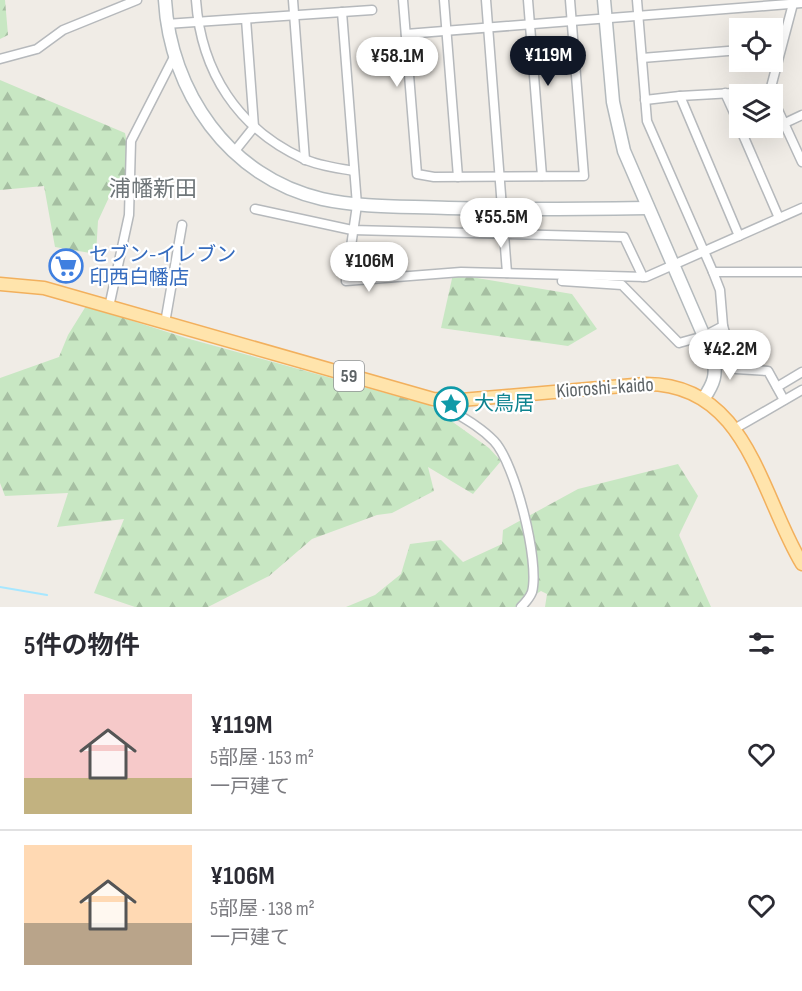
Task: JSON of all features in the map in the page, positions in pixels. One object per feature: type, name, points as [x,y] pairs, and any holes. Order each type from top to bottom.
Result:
[{"type":"main road","name":"Kioroshi-kaido","points":[[0,284],[44,288],[433,399],[461,400],[652,384],[674,386],[704,398],[717,407],[736,428],[786,537],[802,564]]},
{"type":"street","points":[[0,59],[37,49],[63,30],[137,0]]},
{"type":"street","points":[[165,0],[166,24],[174,57],[188,93],[202,115],[234,152],[277,182],[297,190],[357,205],[503,209],[648,208]]},
{"type":"street","points":[[196,0],[197,22],[213,73],[226,96],[254,127],[305,160],[354,171]]},
{"type":"street","points":[[293,0],[305,160]]},
{"type":"street","points":[[403,0],[417,174],[458,177],[584,176],[570,0]]},
{"type":"street","points":[[444,0],[458,177]]},
{"type":"street","points":[[486,0],[507,273]]},
{"type":"street","points":[[528,0],[542,176]]},
{"type":"street","points":[[604,0],[613,102],[619,134],[648,208],[704,336],[716,371],[714,384],[704,398]]},
{"type":"street","points":[[637,0],[647,121],[720,290],[723,326],[736,369],[768,371],[784,400]]},
{"type":"street","points":[[406,34],[797,2],[783,44]]},
{"type":"street","points":[[166,24],[372,10]]},
{"type":"street","points":[[342,12],[357,205],[346,281],[470,272],[643,278],[802,208]]},
{"type":"street","points":[[234,152],[254,127],[246,19]]},
{"type":"street","points":[[642,58],[729,52]]},
{"type":"street","points":[[109,307],[129,215],[131,141],[174,57]]},
{"type":"street","points":[[725,93],[729,102]]},
{"type":"street","points":[[645,100],[729,93]]},
{"type":"street","points":[[680,96],[739,236]]},
{"type":"street","points":[[785,123],[802,115]]},
{"type":"street","points":[[783,119],[802,162]]},
{"type":"street","points":[[745,138],[779,218]]},
{"type":"street","points":[[255,209],[352,230],[505,236],[624,237],[643,278]]},
{"type":"street","points":[[165,323],[182,225]]},
{"type":"street","points":[[470,272],[474,276],[496,278],[622,285],[679,343],[704,336],[723,326]]},
{"type":"street","points":[[713,272],[802,272]]},
{"type":"street","points":[[777,387],[802,372]]},
{"type":"street","points":[[736,428],[802,390]]},
{"type":"street","points":[[433,399],[478,427],[496,442],[510,467],[530,536],[534,567],[532,593],[521,607]]},
{"type":"green space","points":[[0,0],[5,0],[8,35],[0,39]]},
{"type":"green space","points":[[0,80],[125,133],[136,190],[111,193],[98,221],[96,254],[55,247],[44,186],[0,190]]},
{"type":"green space","points":[[453,274],[572,294],[597,329],[568,346],[441,328]]},
{"type":"green space","points":[[86,306],[186,338],[429,405],[489,448],[501,461],[473,494],[428,467],[434,491],[392,513],[377,515],[312,539],[269,576],[208,607],[135,607],[94,593],[124,519],[57,527],[68,493],[5,496],[0,483],[0,378],[59,357],[68,335]]},
{"type":"green space","points":[[678,464],[698,496],[679,535],[711,607],[545,607],[547,594],[541,591],[515,607],[346,607],[375,595],[401,574],[410,544],[441,540],[463,562],[502,544],[503,530],[578,489]]},
{"type":"waterway","points":[[0,587],[47,595]]},
{"type":"place","name":"セブン-イレブン 印西白幡店","points":[[66,266]]},
{"type":"place","name":"大鳥居","points":[[451,404]]},
{"type":"district","name":"浦幡新田","points":[[153,189]]}]
